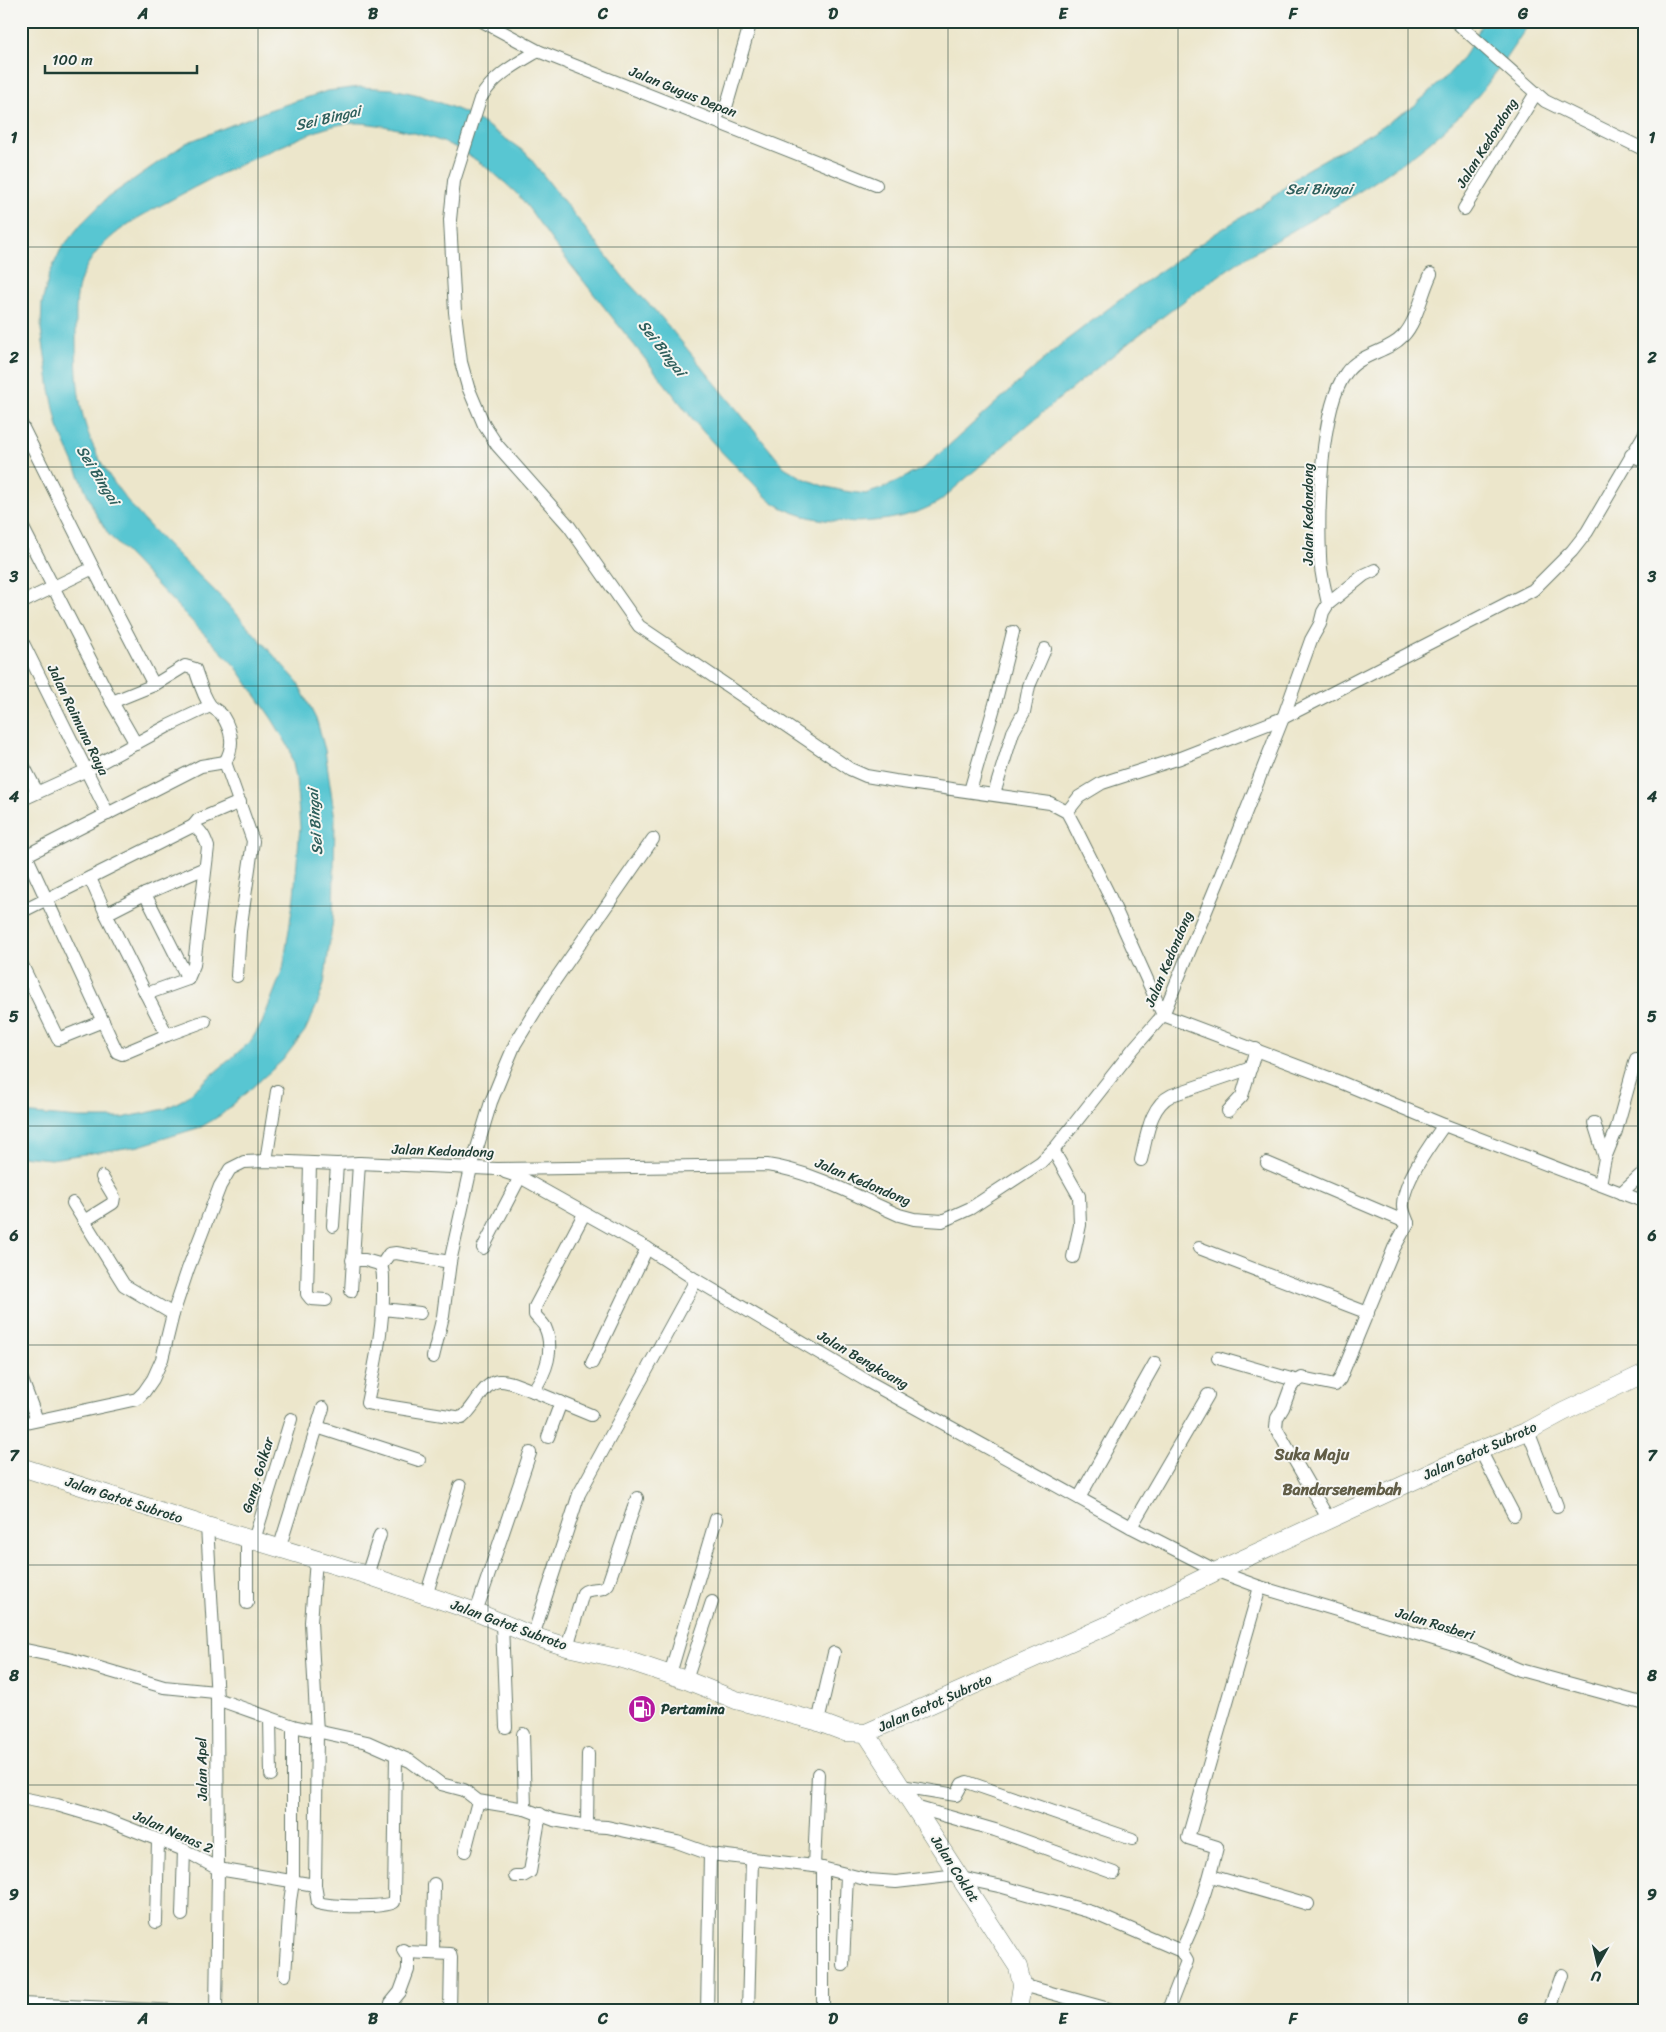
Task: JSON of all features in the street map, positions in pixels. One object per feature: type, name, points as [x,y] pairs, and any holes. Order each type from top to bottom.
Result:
[{"type":"main road","name":"Jalan Gatot Subroto","points":[[21,1467],[367,1575],[476,1612],[533,1636],[567,1647],[626,1660],[678,1677],[736,1700],[818,1722],[846,1732],[866,1734],[1106,1626],[1217,1571],[1480,1450],[1528,1431],[1562,1412],[1645,1374]]},
{"type":"main road","name":"Jalan Coklat","points":[[866,1734],[1018,1967],[1022,1985],[1018,2011]]},
{"type":"street","name":"Jalan Gugus Depan","points":[[482,21],[538,51],[876,185]]},
{"type":"street","points":[[713,120],[727,104],[751,21]]},
{"type":"street","points":[[1459,26],[1545,101],[1645,150]]},
{"type":"street","points":[[538,51],[498,77],[485,90],[480,99],[460,159],[452,190],[450,220],[456,321],[461,362],[468,387],[484,425],[497,446],[569,526],[639,626],[850,769],[866,776],[1050,803],[1066,812],[1108,893],[1163,1015],[1256,1049],[1444,1125],[1645,1202]]},
{"type":"street","name":"Jalan Kedondong","points":[[1464,210],[1531,89]]},
{"type":"street","name":"Jalan Kedondong","points":[[21,1424],[137,1399],[153,1379],[162,1359],[173,1314],[188,1269],[220,1186],[230,1169],[244,1162],[359,1163],[497,1169],[767,1165],[788,1168],[812,1176],[899,1215],[914,1219],[942,1221],[971,1208],[1040,1162],[1053,1150],[1134,1048],[1163,1015],[1283,718],[1311,640],[1328,604],[1320,557],[1320,527],[1324,448],[1334,398],[1346,373],[1354,364],[1391,345],[1403,336],[1411,324],[1431,274]]},
{"type":"street","points":[[21,424],[92,568],[154,684]]},
{"type":"street","points":[[1066,812],[1079,796],[1102,783],[1180,758],[1283,718],[1533,590],[1572,551],[1587,532],[1645,433]]},
{"type":"street","points":[[1631,455],[1645,461]]},
{"type":"street","points":[[21,524],[52,588],[136,744]]},
{"type":"street","points":[[21,603],[92,568]]},
{"type":"street","points":[[1328,604],[1364,575],[1375,570]]},
{"type":"street","points":[[970,791],[1013,632]]},
{"type":"street","name":"Jalan Raimuna Raya","points":[[21,639],[108,814]]},
{"type":"street","points":[[994,794],[1012,732],[1024,712],[1030,686],[1045,649]]},
{"type":"street","points":[[112,702],[154,684],[180,668],[190,667],[195,669],[210,706],[221,714],[231,739],[232,751],[226,762],[253,842],[240,931],[237,976]]},
{"type":"street","points":[[21,800],[87,770],[168,726],[210,706]]},
{"type":"street","points":[[21,760],[37,792]]},
{"type":"street","points":[[205,1022],[120,1054],[47,899],[24,856],[201,766],[226,762]]},
{"type":"street","points":[[21,912],[193,826],[198,820],[240,802]]},
{"type":"street","points":[[146,994],[188,979],[194,965],[208,847],[204,836],[193,826]]},
{"type":"street","points":[[433,1357],[443,1316],[450,1262],[471,1168],[491,1102],[515,1044],[548,990],[653,839]]},
{"type":"street","points":[[106,914],[145,894],[205,868]]},
{"type":"street","points":[[90,878],[167,1035]]},
{"type":"street","points":[[145,894],[188,979]]},
{"type":"street","points":[[21,963],[58,1039],[103,1021]]},
{"type":"street","points":[[1228,1111],[1242,1096],[1256,1049]]},
{"type":"street","points":[[1600,1184],[1605,1158],[1616,1130],[1636,1059]]},
{"type":"street","points":[[1141,1160],[1152,1116],[1162,1100],[1251,1068]]},
{"type":"street","points":[[266,1161],[276,1091]]},
{"type":"street","points":[[1594,1123],[1605,1158]]},
{"type":"street","points":[[1329,1520],[1276,1428],[1277,1418],[1294,1383],[1302,1378],[1335,1385],[1340,1379],[1394,1248],[1408,1222],[1402,1206],[1404,1196],[1411,1179],[1444,1125]]},
{"type":"street","points":[[1053,1150],[1079,1196],[1080,1225],[1073,1257]]},
{"type":"street","points":[[310,1163],[307,1294],[311,1299],[326,1300]]},
{"type":"street","points":[[351,1291],[359,1163]]},
{"type":"street","points":[[1267,1163],[1408,1222]]},
{"type":"street","points":[[333,1226],[336,1164]]},
{"type":"street","name":"Jalan Bengkoang","points":[[497,1169],[520,1177],[647,1248],[696,1280],[867,1381],[1131,1527],[1217,1571]]},
{"type":"street","points":[[1621,1193],[1645,1171]]},
{"type":"street","points":[[84,1221],[113,1203],[114,1197],[102,1177]]},
{"type":"street","points":[[483,1248],[520,1177]]},
{"type":"street","points":[[73,1203],[124,1285],[173,1314]]},
{"type":"street","points":[[533,1391],[542,1379],[549,1361],[546,1330],[535,1315],[535,1307],[584,1214]]},
{"type":"street","points":[[592,1363],[647,1248]]},
{"type":"street","points":[[1199,1248],[1368,1313]]},
{"type":"street","points":[[450,1262],[396,1253],[390,1254],[381,1266],[384,1309],[382,1332],[367,1403],[459,1418],[471,1411],[488,1384],[493,1382],[510,1383],[591,1415]]},
{"type":"street","points":[[352,1260],[365,1260],[381,1266]]},
{"type":"street","points":[[533,1636],[578,1494],[696,1280]]},
{"type":"street","points":[[384,1309],[420,1313]]},
{"type":"street","points":[[1218,1358],[1298,1381]]},
{"type":"street","points":[[1079,1498],[1155,1363]]},
{"type":"street","points":[[21,1377],[37,1420]]},
{"type":"street","points":[[1131,1527],[1208,1395]]},
{"type":"street","points":[[548,1437],[561,1402]]},
{"type":"street","points":[[279,1549],[323,1408]]},
{"type":"street","name":"Gang. Golkar","points":[[247,1603],[250,1539],[291,1419]]},
{"type":"street","points":[[317,1427],[419,1460]]},
{"type":"street","points":[[1528,1431],[1557,1506]]},
{"type":"street","points":[[1480,1450],[1514,1515]]},
{"type":"street","points":[[476,1612],[530,1453]]},
{"type":"street","points":[[426,1596],[460,1486]]},
{"type":"street","points":[[567,1647],[584,1592],[586,1590],[600,1590],[608,1584],[638,1498]]},
{"type":"street","points":[[678,1677],[716,1519]]},
{"type":"street","name":"Jalan Apel","points":[[208,1526],[216,1696],[218,1870],[216,2011]]},
{"type":"street","points":[[367,1575],[380,1535]]},
{"type":"street","points":[[316,1560],[311,1622],[317,1733],[315,1885],[316,1899],[321,1904],[387,1905],[394,1902],[396,1755]]},
{"type":"street","name":"Jalan Rasberi","points":[[1217,1571],[1260,1587],[1477,1652],[1520,1670],[1645,1704]]},
{"type":"street","points":[[1181,1951],[1211,1876],[1217,1846],[1188,1838],[1260,1587]]},
{"type":"street","points":[[678,1677],[712,1602]]},
{"type":"street","points":[[502,1624],[506,1727]]},
{"type":"street","points":[[21,1649],[69,1659],[164,1687],[216,1696],[293,1726],[317,1733],[367,1742],[410,1761],[441,1784],[464,1790],[478,1801],[525,1809],[554,1820],[587,1826],[607,1827],[677,1842],[710,1854],[819,1867],[869,1880],[896,1882],[960,1877],[1091,1912],[1181,1951],[1187,1961],[1168,2010]]},
{"type":"street","points":[[818,1722],[834,1653]]},
{"type":"street","points":[[270,1718],[271,1775]]},
{"type":"street","points":[[285,1975],[293,1882],[293,1726]]},
{"type":"street","points":[[523,1734],[525,1809]]},
{"type":"street","points":[[587,1826],[588,1754]]},
{"type":"street","points":[[818,1774],[823,2011]]},
{"type":"street","points":[[900,1786],[956,1795],[962,1784],[967,1782],[1132,1839]]},
{"type":"street","name":"Jalan Nenas 2","points":[[21,1798],[57,1805],[108,1820],[184,1850],[218,1870],[315,1885]]},
{"type":"street","points":[[465,1851],[478,1801]]},
{"type":"street","points":[[915,1807],[995,1830],[1114,1873]]},
{"type":"street","points":[[515,1876],[523,1876],[530,1872],[540,1814]]},
{"type":"street","points":[[156,1922],[158,1841]]},
{"type":"street","points":[[182,1915],[184,1850]]},
{"type":"street","points":[[707,2011],[710,1854]]},
{"type":"street","points":[[748,2011],[752,1860]]},
{"type":"street","points":[[843,1965],[847,1875]]},
{"type":"street","points":[[1211,1876],[1308,1904]]},
{"type":"street","points":[[433,1952],[434,1884]]},
{"type":"street","points":[[390,2011],[391,2003],[400,1992],[408,1970],[404,1951],[448,1953],[451,1958],[450,2011]]},
{"type":"street","points":[[1549,2011],[1562,1975]]},
{"type":"street","points":[[1022,1985],[1116,2011]]},
{"type":"street","points":[[21,2004],[180,2011]]},
{"type":"water","name":"Sei Bingai","points":[[1483,21],[1531,21],[1499,68],[1473,101],[1428,144],[1368,186],[1247,257],[1190,296],[1081,381],[940,501],[923,510],[881,520],[857,522],[812,518],[791,512],[768,499],[695,422],[519,196],[500,178],[464,152],[442,142],[398,129],[370,124],[349,123],[330,127],[311,133],[212,178],[143,215],[123,228],[105,243],[90,261],[84,271],[77,293],[77,380],[83,418],[97,454],[125,498],[161,539],[218,594],[297,681],[317,721],[325,750],[335,819],[333,919],[324,984],[305,1031],[282,1061],[221,1115],[201,1127],[139,1146],[51,1159],[21,1156],[21,1113],[79,1118],[122,1118],[165,1109],[184,1099],[250,1042],[262,1023],[283,969],[294,896],[300,827],[296,778],[290,749],[236,667],[109,535],[96,514],[58,427],[41,329],[42,303],[49,275],[61,249],[82,223],[107,198],[186,143],[269,110],[327,91],[360,87],[393,89],[419,95],[449,106],[470,115],[526,153],[624,278],[661,317],[784,467],[803,478],[823,486],[866,494],[886,487],[925,467],[1060,345],[1133,290],[1216,233],[1271,199],[1304,171],[1414,106],[1446,77],[1461,60],[1473,42]]},
{"type":"place","name":"Pertamina","points":[[642,1709]]},
{"type":"district","name":"Suka Maju","points":[[1312,1454]]},
{"type":"district","name":"Bandarsenembah","points":[[1342,1489]]}]
